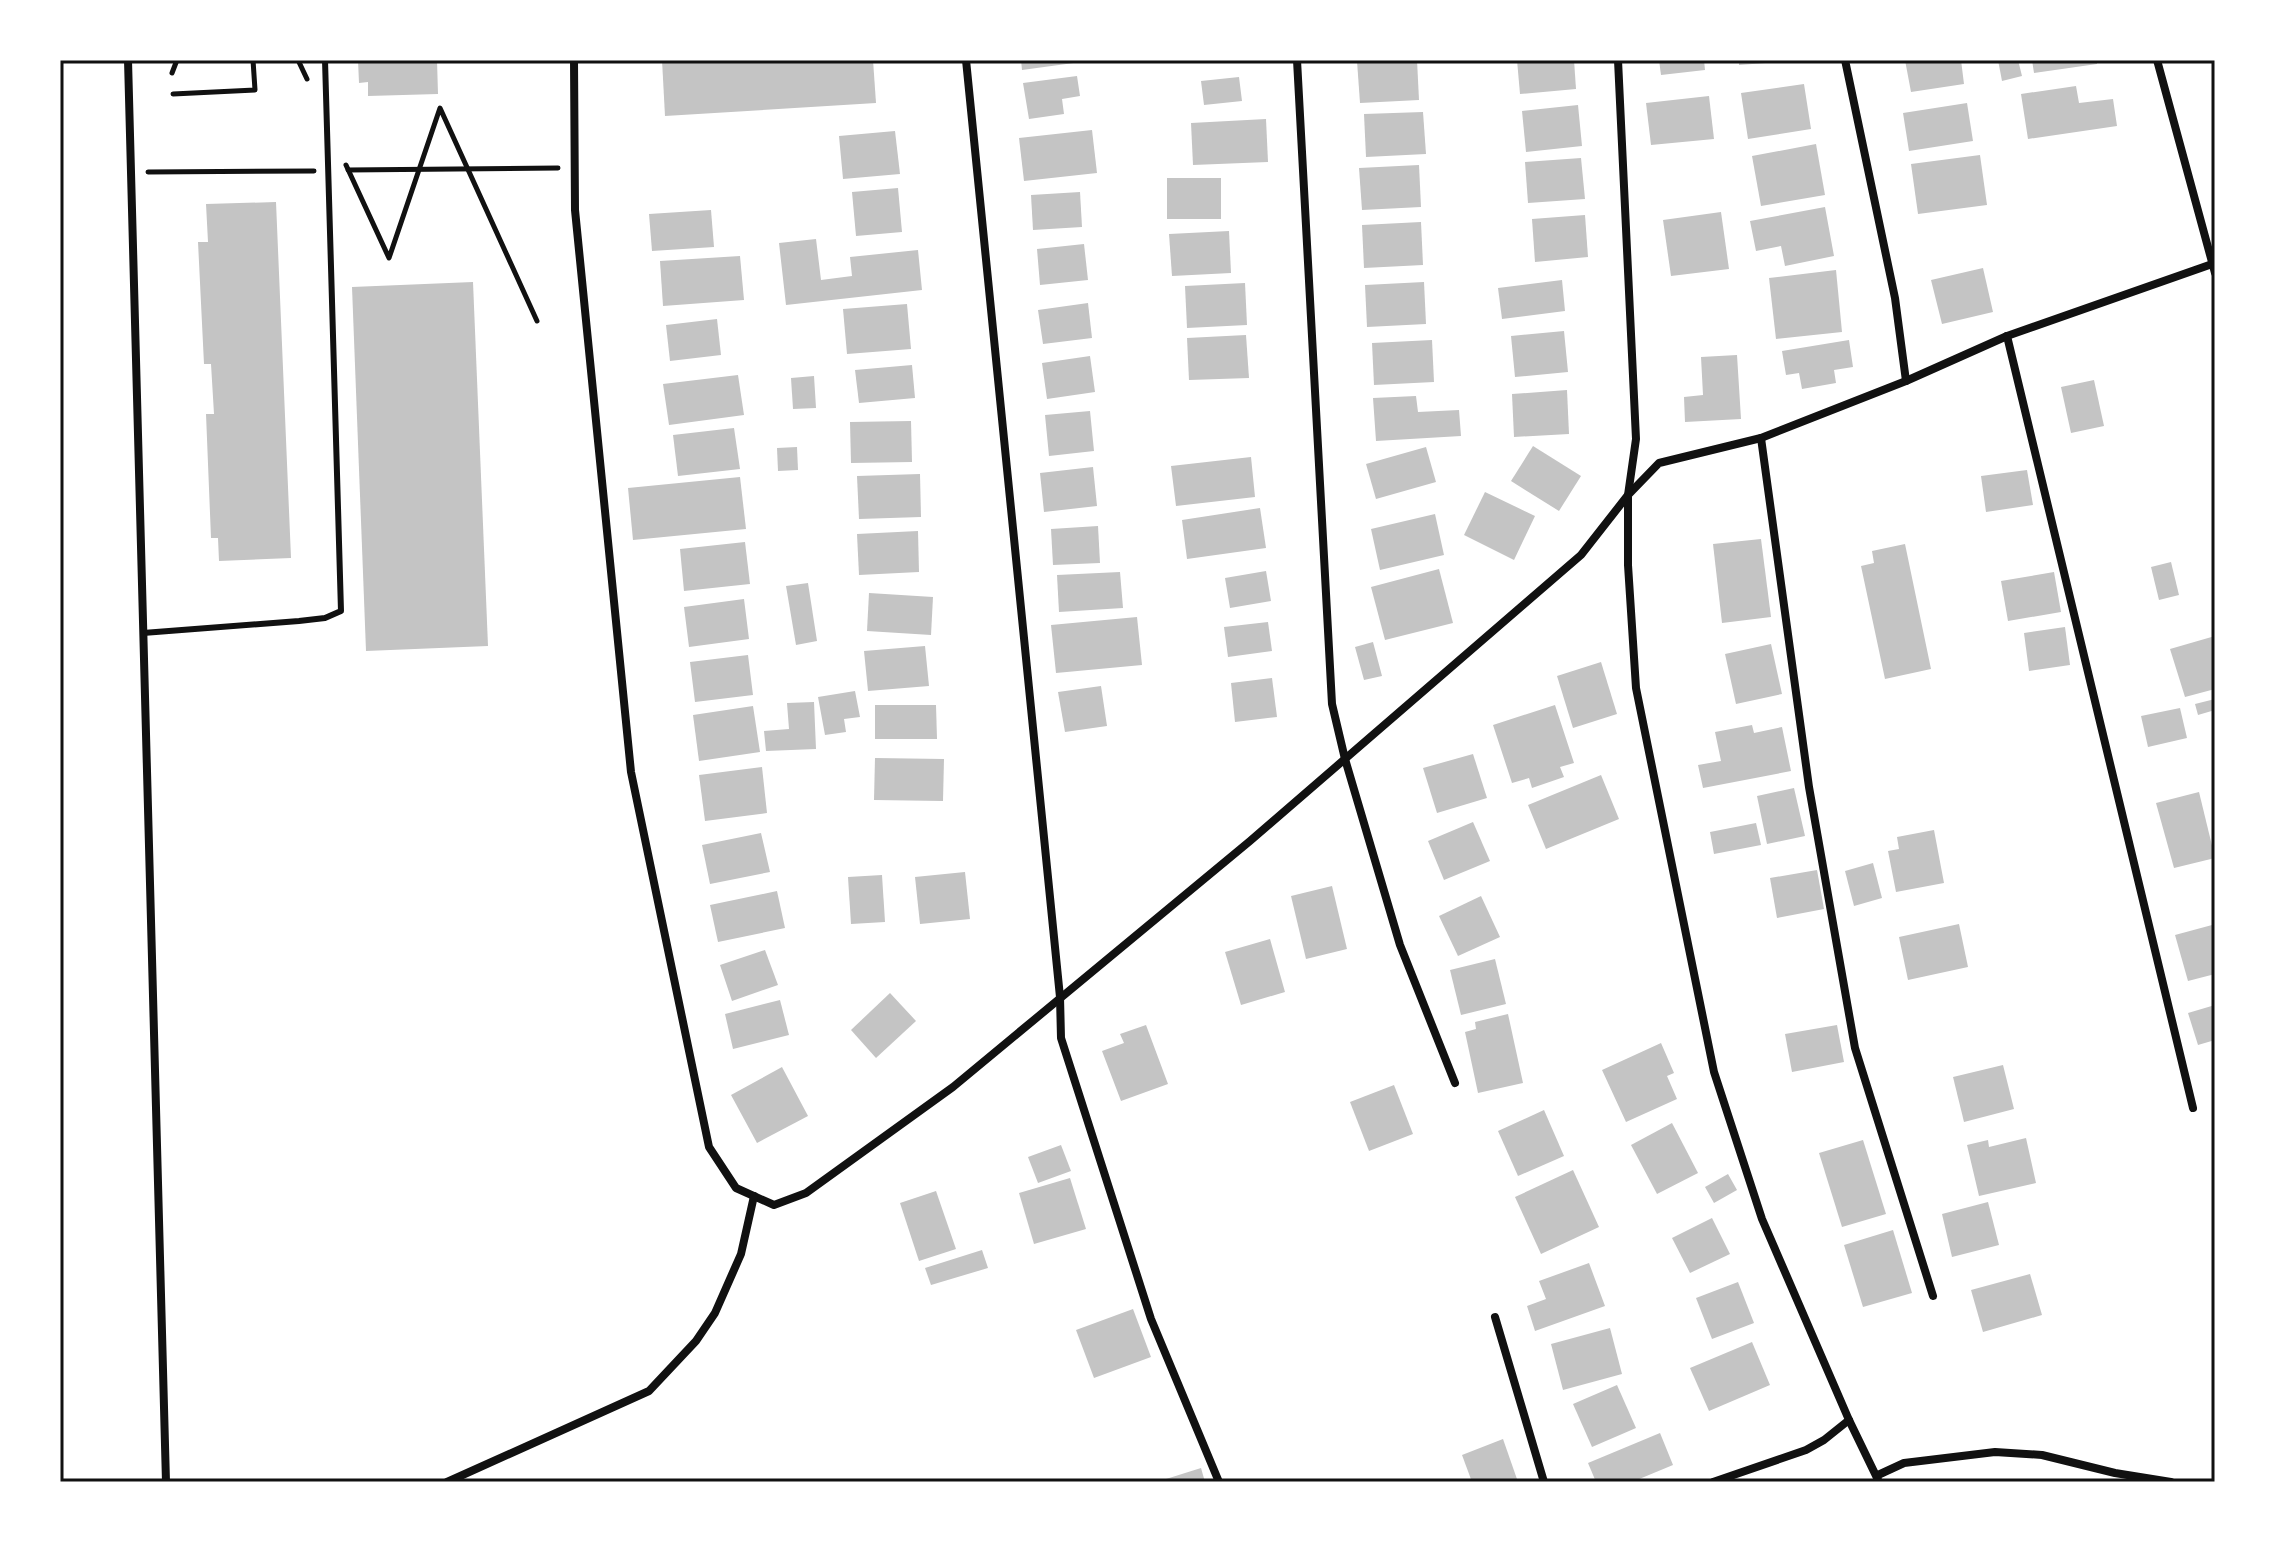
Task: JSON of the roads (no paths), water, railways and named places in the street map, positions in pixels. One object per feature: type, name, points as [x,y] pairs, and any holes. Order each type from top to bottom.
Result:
[{"type":"street","points":[[128,60],[166,1482]]},
{"type":"street","points":[[574,60],[575,210],[631,772],[709,1147],[736,1188],[774,1205],[806,1193],[941,1096],[1250,841],[1581,555],[1628,495],[1659,463],[1761,438],[1906,381],[2007,336],[2214,267],[2157,60]]},
{"type":"street","points":[[966,60],[1060,997],[1061,1038],[1151,1319],[1219,1482]]},
{"type":"street","points":[[1297,60],[1332,704],[1345,759],[1400,945],[1455,1083]]},
{"type":"street","points":[[1618,60],[1636,439],[1628,495],[1628,565],[1636,688],[1714,1072],[1762,1219],[1849,1420],[1878,1479],[1904,1463],[1995,1452],[2042,1455],[2115,1473],[2171,1482]]},
{"type":"street","points":[[1845,60],[1895,298],[1906,381]]},
{"type":"street","points":[[2007,336],[2193,1108]]},
{"type":"street","points":[[1761,438],[1809,787],[1855,1048],[1933,1296]]},
{"type":"street","points":[[447,1482],[649,1391],[696,1341],[715,1313],[741,1254],[754,1196]]},
{"type":"street","points":[[1495,1317],[1544,1482]]},
{"type":"street","points":[[1713,1482],[1806,1450],[1849,1420]]},
{"type":"lane","points":[[143,633],[312,620],[341,611],[325,60]]}]
